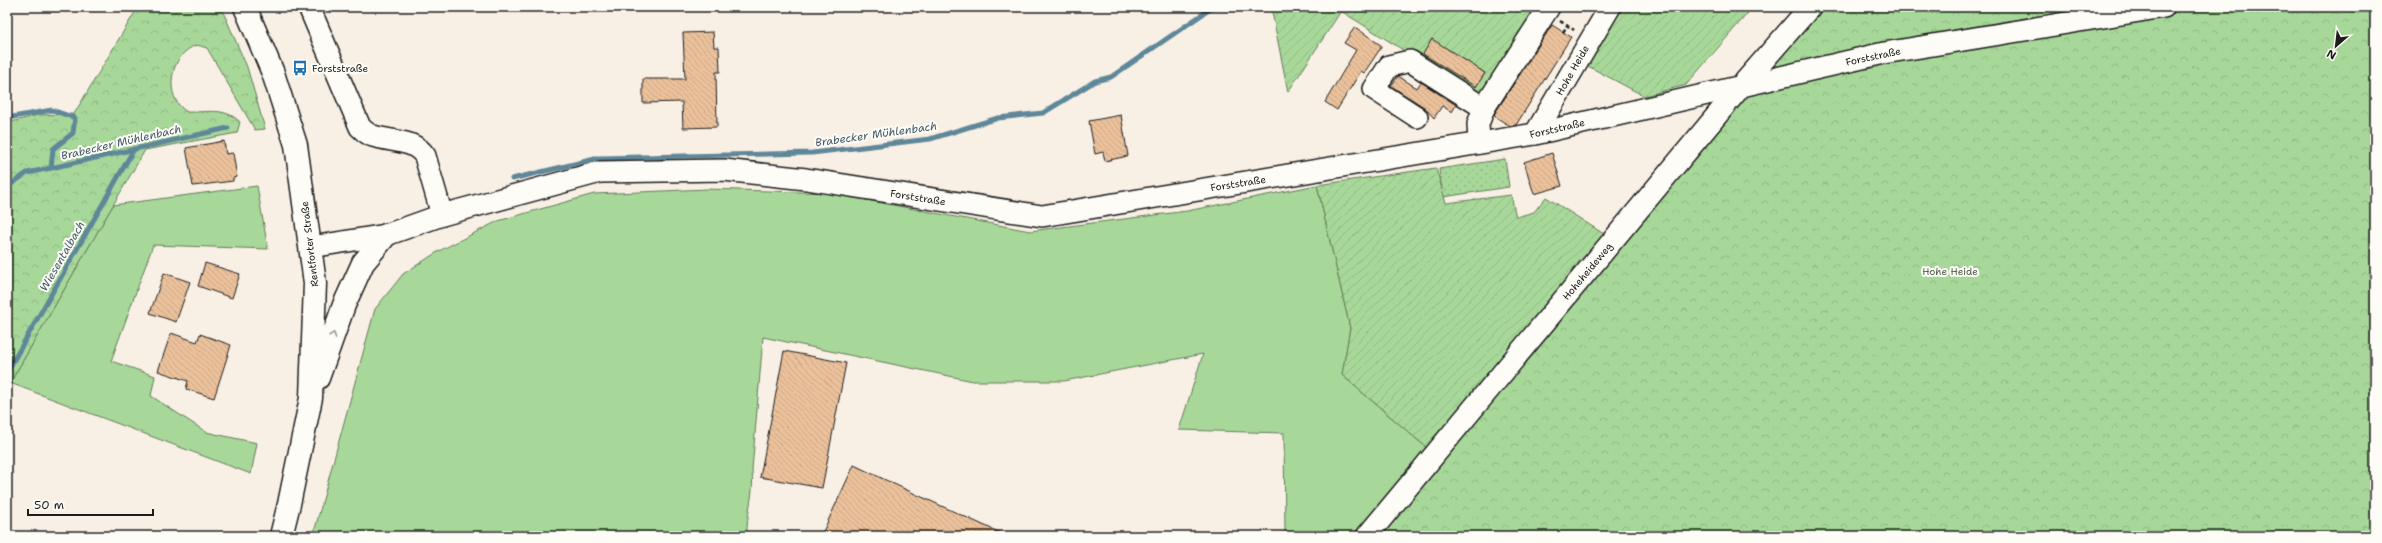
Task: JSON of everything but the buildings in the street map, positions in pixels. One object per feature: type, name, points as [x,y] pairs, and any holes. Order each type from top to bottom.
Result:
[{"type":"main road","name":"Rentforter Straße","points":[[245,7],[273,73],[296,145],[315,283],[311,398],[281,536]]},
{"type":"main road","points":[[311,398],[344,305],[363,263],[386,235]]},
{"type":"street","points":[[309,7],[360,128],[372,136],[406,142],[420,148],[426,156],[442,214]]},
{"type":"street","name":"Hohe Heide","points":[[1535,134],[1610,7]]},
{"type":"street","name":"Hoheheideweg","points":[[1366,536],[1742,85],[1810,7]]},
{"type":"street","name":"Forststraße","points":[[311,247],[386,235],[442,214],[600,172],[724,170],[806,179],[1042,216],[1535,134],[1884,53],[2164,7]]},
{"type":"street","points":[[1479,143],[1478,124],[1484,108],[1548,10]]},
{"type":"street","points":[[1417,117],[1374,89],[1388,66],[1410,61],[1484,108]]},
{"type":"path","points":[[1548,10],[1567,26],[1590,40]]},
{"type":"path","points":[[1563,32],[1567,26]]},
{"type":"green space","points":[[138,7],[221,7],[247,67],[265,129],[255,130],[207,48],[197,45],[188,50],[181,57],[175,66],[172,76],[174,96],[179,105],[187,112],[215,111],[228,114],[240,122],[237,133],[145,150],[7,388],[7,123],[38,115],[74,114]]},
{"type":"green space","points":[[1271,7],[1543,7],[1485,97],[1411,55],[1341,11],[1288,92]]},
{"type":"green space","points":[[1618,7],[1753,7],[1686,85],[1644,96],[1586,65]]},
{"type":"green space","name":"Hohe Heide","points":[[1809,7],[2375,7],[2375,536],[1371,536]]},
{"type":"green space","points":[[1505,159],[1509,187],[1443,197],[1439,169]]},
{"type":"green space","points":[[1436,168],[1446,203],[1511,195],[1516,217],[1534,212],[1546,197],[1604,234],[1427,448],[1342,375],[1350,328],[1317,185]]},
{"type":"green space","points":[[1317,185],[1350,328],[1342,375],[1427,448],[1360,536],[1285,536],[1284,433],[1179,430],[1203,354],[1064,381],[973,381],[763,337],[752,470],[753,478],[747,536],[313,536],[375,309],[403,274],[439,251],[498,221],[594,194],[707,189],[829,193],[1030,231],[1187,211]]},
{"type":"green space","points":[[257,186],[268,249],[153,245],[111,361],[155,376],[151,396],[206,432],[257,443],[251,474],[10,383],[113,205]]},
{"type":"waterway","name":"Brabecker Mühlenbach","points":[[512,179],[599,158],[812,153],[930,139],[998,118],[1043,113],[1095,81],[1111,77],[1213,7]]},
{"type":"waterway","name":"Brabecker Mühlenbach","points":[[7,118],[52,110],[75,118],[73,133],[53,149],[51,168],[228,128]]},
{"type":"waterway","name":"Wiesentalbach","points":[[7,372],[134,149]]},
{"type":"waterway","name":"Wiesentalbach","points":[[7,187],[27,173],[51,168]]},
{"type":"place","name":"Forststraße","points":[[300,68]]}]
